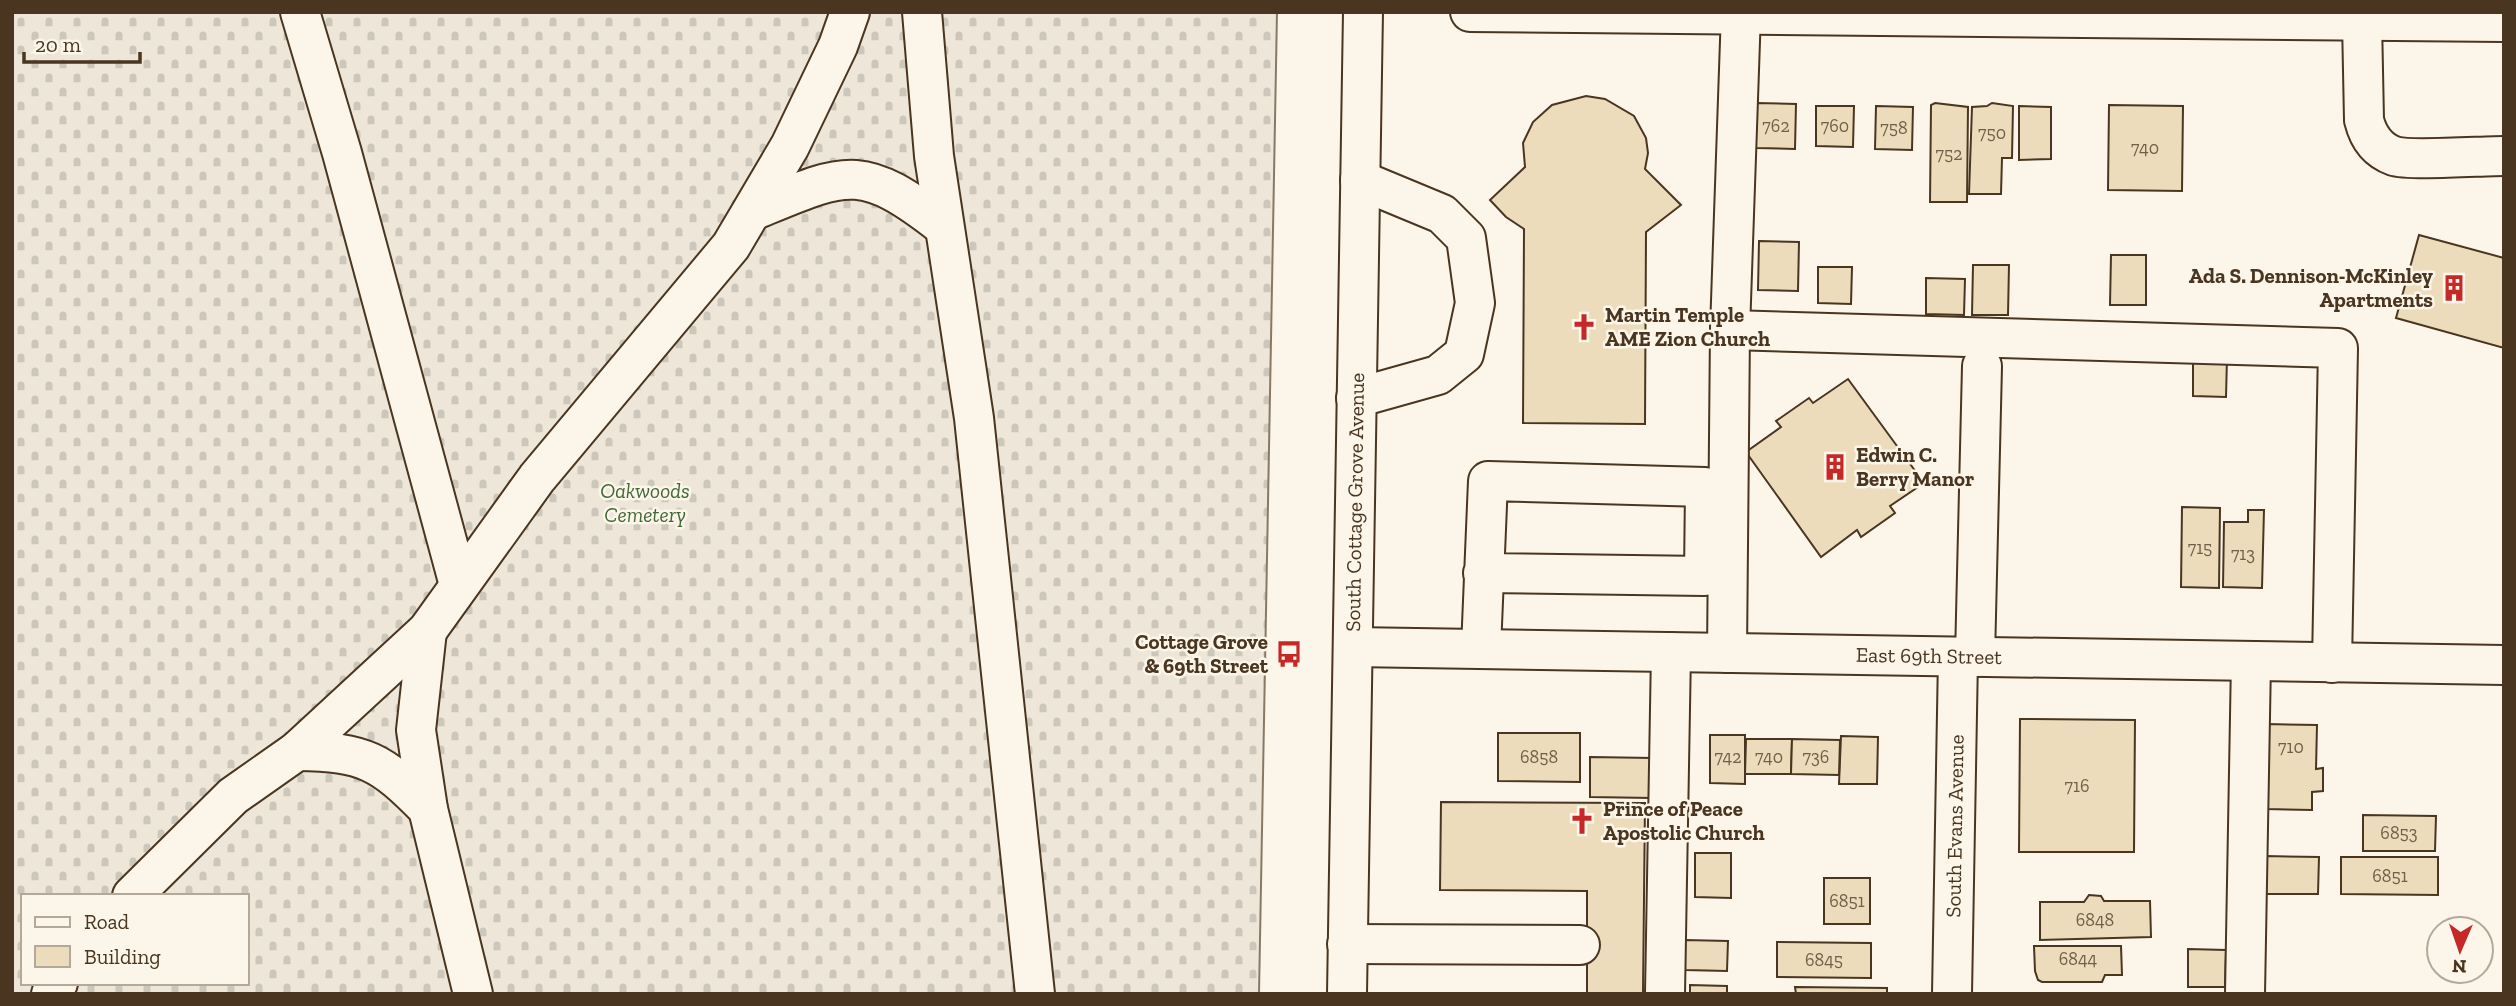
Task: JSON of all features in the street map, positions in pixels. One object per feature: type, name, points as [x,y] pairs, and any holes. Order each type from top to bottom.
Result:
[{"type":"street","points":[[300,12],[342,153],[459,585]]},
{"type":"street","points":[[134,894],[233,796],[297,751],[427,631],[537,478],[731,246],[755,210],[796,133],[850,12]]},
{"type":"street","points":[[922,12],[943,226],[974,418],[1035,994]]},
{"type":"street","name":"South Cottage Grove Avenue","points":[[1347,994],[1363,12]]},
{"type":"street","points":[[1470,12],[2504,22]]},
{"type":"street","points":[[1483,573],[1704,576],[1716,550],[1730,330],[1741,14]]},
{"type":"street","points":[[2362,21],[2364,120],[2367,135],[2373,141],[2395,156],[2504,156]]},
{"type":"street","points":[[755,210],[810,188],[840,180],[867,180],[891,188],[943,226]]},
{"type":"street","points":[[1356,398],[1438,375],[1464,354],[1475,303],[1466,238],[1442,214],[1360,180]]},
{"type":"street","points":[[1730,330],[2338,348],[2332,663]]},
{"type":"street","name":"South Evans Avenue","points":[[1952,994],[1982,366]]},
{"type":"street","points":[[1481,649],[1488,481],[1705,487],[1716,550],[1727,653]]},
{"type":"street","points":[[427,631],[416,730],[428,809],[473,994]]},
{"type":"street","name":"East 69th Street","points":[[1353,647],[2504,666]]},
{"type":"street","points":[[1665,994],[1671,652]]},
{"type":"street","points":[[2245,994],[2250,661]]},
{"type":"street","points":[[297,751],[338,752],[373,761],[399,780],[428,809]]},
{"type":"street","points":[[1348,944],[1580,945]]},
{"type":"green space","name":"Oakwoods Cemetery","points":[[12,12],[1277,12],[1259,994],[12,994]]},
{"type":"building","name":"Martin Temple AME Zion Church","points":[[1586,96],[1605,99],[1634,116],[1646,138],[1648,153],[1645,169],[1681,205],[1646,232],[1645,424],[1523,423],[1524,229],[1506,217],[1490,200],[1525,167],[1523,143],[1533,122],[1552,105]]},
{"type":"building","points":[[1756,103],[1796,104],[1795,149],[1756,148]]},
{"type":"building","points":[[1935,103],[1968,107],[1967,202],[1930,202],[1931,105]]},
{"type":"building","points":[[1992,103],[2013,106],[2012,158],[2002,158],[2001,194],[1969,194],[1972,107]]},
{"type":"building","points":[[2109,105],[2183,106],[2182,191],[2108,190]]},
{"type":"building","points":[[1816,106],[1854,106],[1853,147],[1816,146]]},
{"type":"building","points":[[1876,106],[1913,107],[1912,150],[1875,149]]},
{"type":"building","points":[[2019,106],[2051,107],[2051,159],[2019,160]]},
{"type":"building","name":"Ada S. Dennison-McKinley Apartments","points":[[2419,235],[2504,258],[2504,348],[2396,318]]},
{"type":"building","points":[[1759,241],[1799,242],[1798,291],[1758,290]]},
{"type":"building","points":[[2111,255],[2146,255],[2146,305],[2110,305]]},
{"type":"building","points":[[1973,265],[2009,265],[2008,315],[1972,315]]},
{"type":"building","points":[[1818,267],[1852,267],[1851,304],[1818,303]]},
{"type":"building","points":[[1926,278],[1965,279],[1964,315],[1926,314]]},
{"type":"building","points":[[2193,357],[2227,358],[2226,397],[2193,396]]},
{"type":"building","name":"Edwin C. Berry Manor","points":[[1848,379],[1924,483],[1890,506],[1895,513],[1861,537],[1857,530],[1821,557],[1746,452],[1781,427],[1776,421],[1809,398],[1813,403]]},
{"type":"building","points":[[2182,507],[2220,508],[2219,588],[2181,587]]},
{"type":"building","points":[[2248,510],[2264,510],[2262,588],[2223,587],[2224,522],[2248,522]]},
{"type":"building","points":[[2020,719],[2135,720],[2134,852],[2019,852]]},
{"type":"building","points":[[2266,724],[2317,725],[2316,769],[2323,768],[2323,791],[2312,792],[2312,810],[2265,809]]},
{"type":"building","points":[[1498,733],[1580,733],[1580,782],[1498,781]]},
{"type":"building","points":[[1710,735],[1745,735],[1745,784],[1710,783]]},
{"type":"building","points":[[1841,736],[1878,737],[1877,784],[1839,784]]},
{"type":"building","points":[[1746,739],[1792,739],[1791,774],[1745,774]]},
{"type":"building","points":[[1792,739],[1840,740],[1839,775],[1791,774]]},
{"type":"building","points":[[1590,757],[1653,758],[1652,798],[1590,797]]},
{"type":"building","points":[[1441,802],[1645,803],[1643,994],[1587,994],[1587,891],[1440,890]]},
{"type":"building","points":[[2363,815],[2436,816],[2435,851],[2363,851]]},
{"type":"building","points":[[1695,853],[1731,853],[1731,898],[1695,897]]},
{"type":"building","points":[[2265,856],[2319,857],[2318,894],[2264,894]]},
{"type":"building","points":[[2341,857],[2438,857],[2438,895],[2341,894]]},
{"type":"building","points":[[1824,878],[1870,878],[1870,924],[1824,924]]},
{"type":"building","points":[[2089,895],[2101,896],[2104,901],[2150,901],[2151,937],[2040,940],[2040,902],[2084,902]]},
{"type":"building","points":[[1685,940],[1728,941],[1727,971],[1685,970]]},
{"type":"building","points":[[1777,942],[1871,943],[1871,978],[1777,977]]},
{"type":"building","points":[[2034,946],[2121,946],[2122,975],[2105,975],[2102,982],[2042,982],[2038,980],[2035,971]]},
{"type":"building","points":[[2188,949],[2226,950],[2225,987],[2188,987]]},
{"type":"building","points":[[1690,985],[1727,986],[1727,994],[1690,994]]},
{"type":"building","points":[[1795,987],[1887,988],[1887,994],[1796,994]]},
{"type":"place","name":"Ada S. Dennison-McKinley Apartments","points":[[2454,288]]},
{"type":"place","name":"Martin Temple AME Zion Church","points":[[1584,327]]},
{"type":"place","name":"Edwin C. Berry Manor","points":[[1835,467]]},
{"type":"place","name":"Cottage Grove & 69th Street","points":[[1289,654]]},
{"type":"place","name":"Prince of Peace Apostolic Church","points":[[1582,821]]}]
